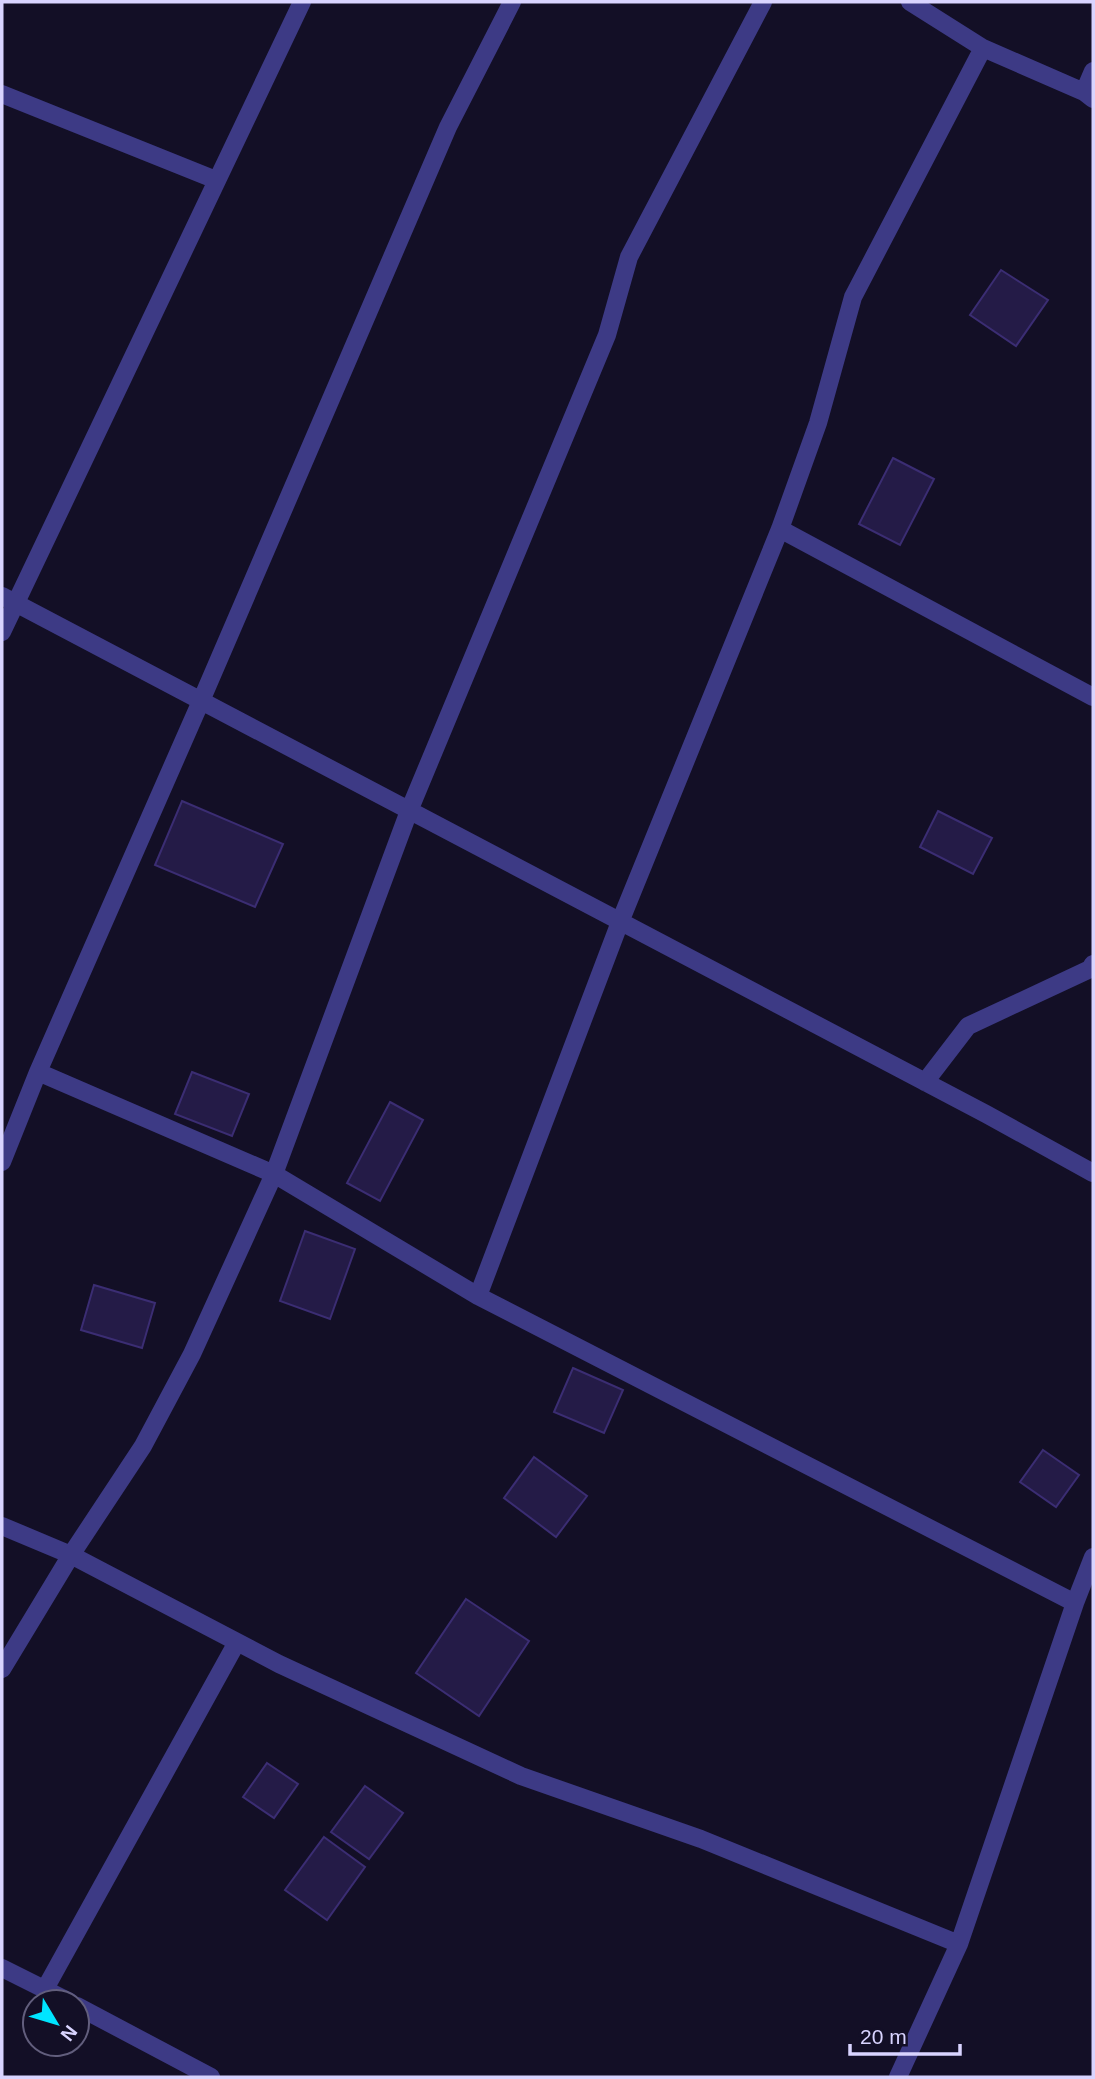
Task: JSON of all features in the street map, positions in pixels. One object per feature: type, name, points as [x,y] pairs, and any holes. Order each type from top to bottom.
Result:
[{"type":"street","points":[[2,632],[9,599],[302,2]]},
{"type":"street","points":[[2,1162],[38,1072],[448,127],[512,2]]},
{"type":"street","points":[[2,1669],[71,1555],[144,1446],[192,1354],[274,1174],[409,811],[607,335],[629,257],[763,2]]},
{"type":"street","points":[[910,2],[983,48],[1089,96],[1093,71]]},
{"type":"street","points":[[478,1296],[620,922],[780,529],[818,423],[853,297],[983,48]]},
{"type":"street","points":[[2,94],[216,180]]},
{"type":"street","points":[[780,529],[1093,697]]},
{"type":"street","points":[[9,599],[1093,1173]]},
{"type":"street","points":[[925,1082],[968,1026],[1090,969],[1093,964]]},
{"type":"street","points":[[38,1072],[274,1174],[478,1296],[1075,1603]]},
{"type":"street","points":[[2,1526],[71,1555],[279,1664],[521,1776],[701,1839],[959,1944]]},
{"type":"street","points":[[898,2077],[959,1944],[1093,1557]]},
{"type":"street","points":[[47,1988],[237,1642]]},
{"type":"street","points":[[2,1968],[44,1988]]},
{"type":"street","points":[[91,2013],[211,2077]]},
{"type":"building","points":[[1001,270],[1048,300],[1016,346],[970,315]]},
{"type":"building","points":[[893,458],[934,479],[900,545],[859,524]]},
{"type":"building","points":[[182,801],[283,844],[255,907],[155,865]]},
{"type":"building","points":[[938,811],[992,838],[973,874],[920,847]]},
{"type":"building","points":[[192,1072],[249,1094],[232,1136],[175,1114]]},
{"type":"building","points":[[390,1102],[423,1120],[380,1201],[347,1183]]},
{"type":"building","points":[[305,1231],[355,1249],[330,1319],[280,1301]]},
{"type":"building","points":[[94,1285],[155,1303],[142,1348],[81,1330]]},
{"type":"building","points":[[573,1368],[623,1390],[604,1433],[554,1412]]},
{"type":"building","points":[[1043,1450],[1079,1475],[1056,1507],[1020,1482]]},
{"type":"building","points":[[534,1457],[587,1496],[556,1537],[504,1498]]},
{"type":"building","points":[[466,1599],[529,1641],[479,1716],[416,1673]]},
{"type":"building","points":[[267,1763],[298,1784],[274,1818],[243,1797]]},
{"type":"building","points":[[365,1786],[403,1813],[369,1859],[331,1832]]},
{"type":"building","points":[[324,1837],[365,1867],[327,1920],[285,1890]]}]
